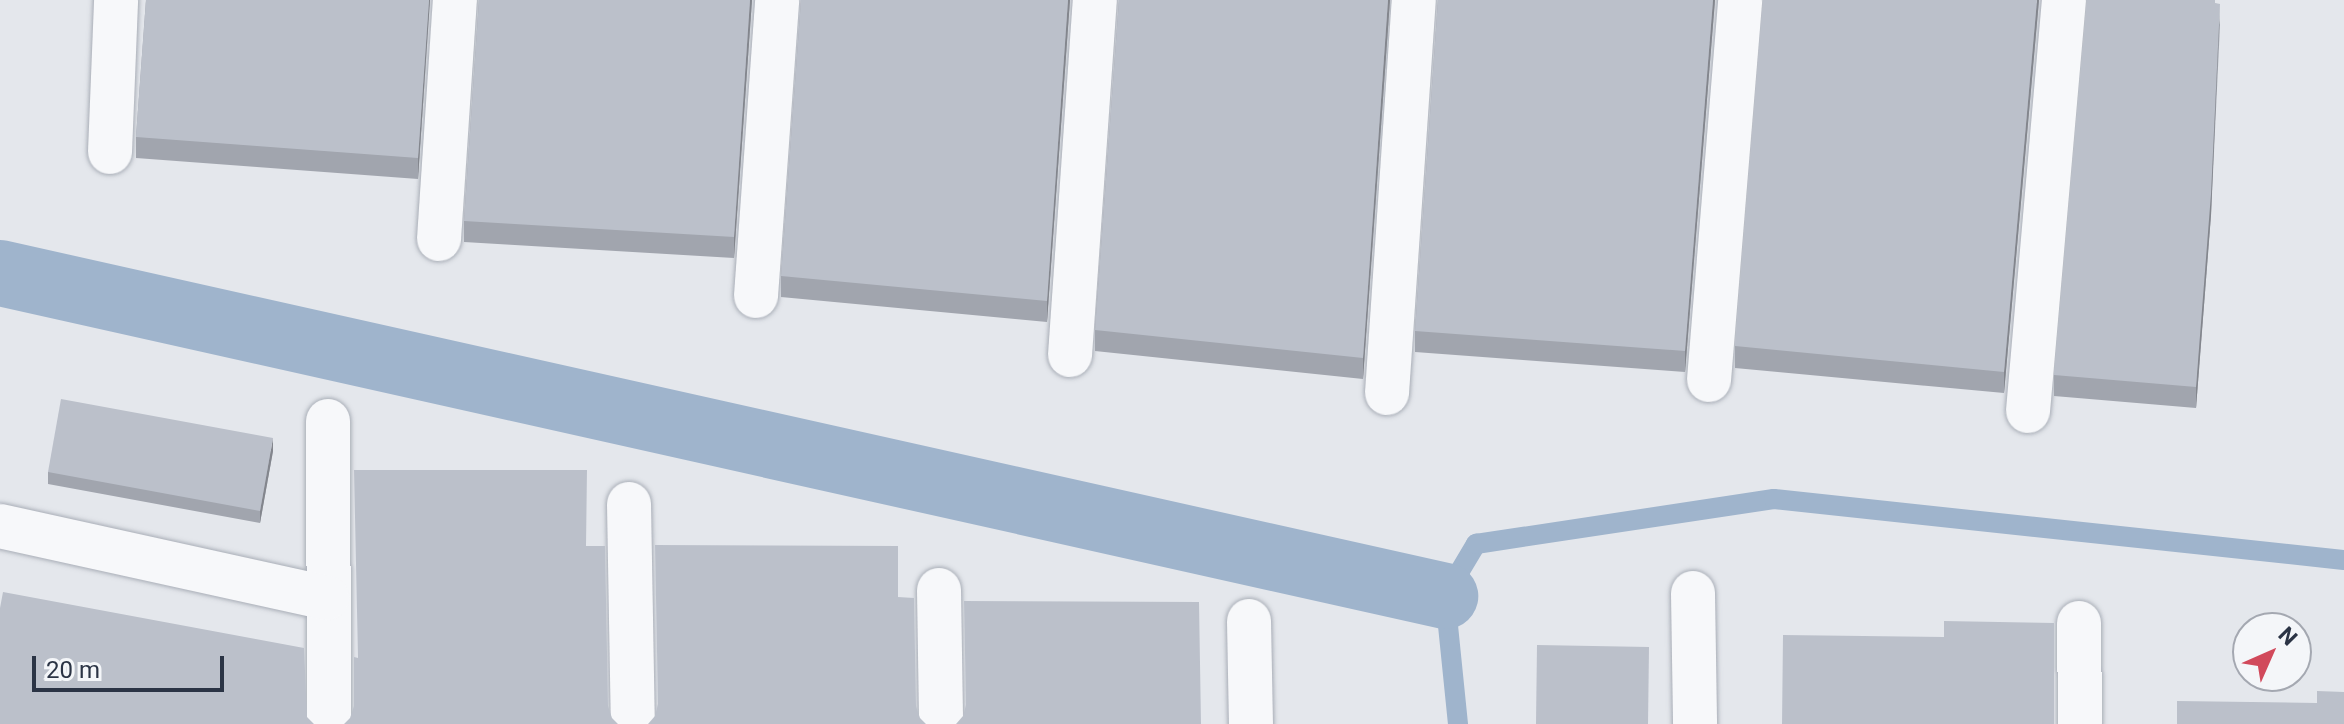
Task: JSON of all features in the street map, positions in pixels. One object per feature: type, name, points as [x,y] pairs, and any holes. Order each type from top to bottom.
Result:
[{"type":"street","points":[[110,152],[116,0]]},
{"type":"street","points":[[439,239],[455,0]]},
{"type":"street","points":[[756,296],[777,0]]},
{"type":"street","points":[[1070,355],[1095,0]]},
{"type":"street","points":[[1387,393],[1414,0]]},
{"type":"street","points":[[1709,380],[1740,0]]},
{"type":"street","points":[[2028,411],[2064,0]]},
{"type":"street","points":[[328,421],[329,724]]},
{"type":"street","points":[[629,504],[633,724]]},
{"type":"street","points":[[0,526],[327,598]]},
{"type":"street","points":[[939,590],[941,724]]},
{"type":"street","points":[[1693,593],[1695,724]]},
{"type":"street","points":[[1249,621],[1251,724]]},
{"type":"street","points":[[2079,623],[2080,724]]},
{"type":"building","points":[[146,0],[429,0],[418,158],[136,137]]},
{"type":"building","points":[[479,0],[750,0],[734,237],[464,221]]},
{"type":"building","points":[[801,0],[1068,0],[1047,301],[781,276]]},
{"type":"building","points":[[1119,0],[1388,0],[1363,358],[1095,330]]},
{"type":"building","points":[[1438,0],[1713,0],[1685,351],[1415,331]]},
{"type":"building","points":[[1763,0],[2037,0],[2004,372],[1735,346]]},
{"type":"building","points":[[2087,0],[2215,0],[2220,4],[2211,194],[2196,387],[2054,375]]},
{"type":"building","points":[[61,399],[273,438],[260,511],[48,472]]},
{"type":"building","points":[[354,470],[587,470],[586,546],[605,546],[608,706],[618,724],[344,724],[354,706],[354,657],[358,658]]},
{"type":"building","points":[[655,545],[898,546],[898,597],[914,598],[916,706],[926,724],[648,724],[655,716],[658,704]]},
{"type":"building","points":[[3,592],[304,648],[307,717],[314,724],[0,724],[0,608]]},
{"type":"building","points":[[964,601],[1199,602],[1201,724],[956,724],[963,716],[966,705]]},
{"type":"building","points":[[1944,621],[2054,623],[2054,724],[1782,724],[1783,635],[1944,637]]},
{"type":"building","points":[[1537,645],[1649,647],[1648,724],[1536,724]]},
{"type":"building","points":[[2317,691],[2344,692],[2344,724],[2177,724],[2177,701],[2317,703]]},
{"type":"waterway","points":[[0,273],[1445,596]]},
{"type":"waterway","points":[[1458,724],[1445,596],[1476,544],[1774,499],[2344,560]]}]
